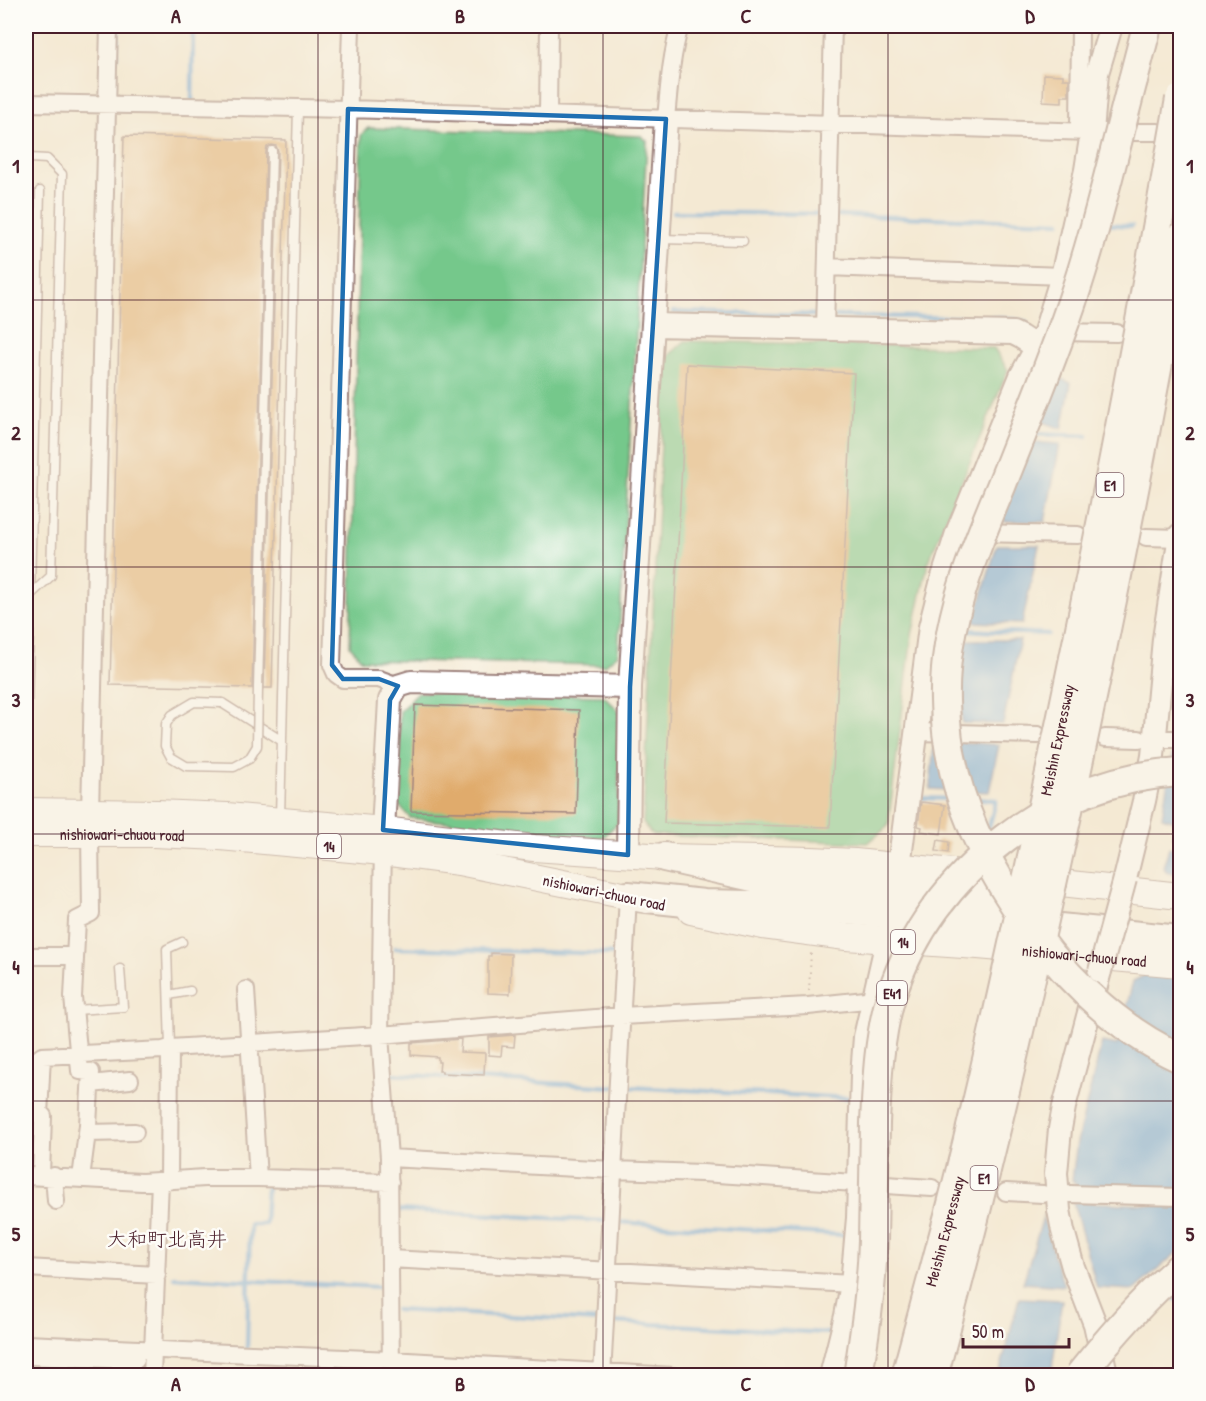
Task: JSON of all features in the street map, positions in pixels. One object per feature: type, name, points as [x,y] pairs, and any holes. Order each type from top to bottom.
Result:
[{"type":"highway","points":[[1147,26],[1092,236],[1067,317],[966,573],[949,647],[945,709],[950,755],[964,806],[987,859],[1023,918],[1048,952],[1102,1007],[1143,1038],[1180,1058]]},
{"type":"highway","name":"Meishin Expressway","points":[[906,1376],[958,1180],[1030,870],[1110,484],[1180,99]]},
{"type":"highway","name":"Meishin Expressway","points":[[933,1376],[988,1163],[1055,873],[1168,314],[1180,238]]},
{"type":"highway","name":"E41","points":[[858,1376],[871,1283],[876,1107],[881,1047],[892,993],[916,939],[938,904],[974,863],[1045,810],[1097,787],[1144,776],[1180,772]]},
{"type":"highway","points":[[664,857],[774,881],[964,897],[1180,921]]},
{"type":"highway","points":[[628,896],[704,904],[798,906],[1180,940]]},
{"type":"highway","points":[[1099,1375],[1104,1345],[1180,1267]]},
{"type":"main road","name":"nishiowari-chuou road","points":[[26,811],[154,834],[383,841],[664,857],[811,860],[899,866],[1180,896]]},
{"type":"main road","name":"nishiowari-chuou road","points":[[26,834],[90,822],[204,815],[280,821],[383,841],[459,862],[724,918],[812,933],[1180,964]]},
{"type":"street","points":[[81,1178],[91,1072],[80,1071],[73,997],[77,920],[91,913],[90,822],[109,26]]},
{"type":"street","points":[[351,26],[332,665],[336,674],[343,679],[379,679],[398,686],[411,682],[630,687]]},
{"type":"street","points":[[548,115],[549,26]]},
{"type":"street","points":[[628,855],[630,687],[658,239],[671,69],[680,26]]},
{"type":"street","points":[[825,329],[833,26]]},
{"type":"street","points":[[899,866],[930,627],[942,580],[957,533],[1021,376],[1041,340],[1062,276],[1086,170],[1080,30],[1110,30],[1096,73],[1085,132]]},
{"type":"street","points":[[26,103],[348,109],[1085,132],[1158,132]]},
{"type":"street","points":[[827,267],[1062,276]]},
{"type":"street","points":[[653,325],[1013,333],[1041,340],[1118,333]]},
{"type":"street","points":[[957,533],[1078,535]]},
{"type":"street","points":[[1099,1375],[1095,1324],[1073,1267],[1063,1231],[1056,1173],[1064,1107],[1125,879],[1153,756],[1164,639],[1180,537],[1146,537]]},
{"type":"street","points":[[391,1369],[390,1182],[380,1035],[383,841],[390,700],[398,686]]},
{"type":"street","points":[[916,732],[1038,735]]},
{"type":"street","points":[[1105,738],[1139,739]]},
{"type":"street","points":[[602,1373],[628,896]]},
{"type":"street","points":[[831,1376],[852,1284],[858,1218],[865,1037],[887,941]]},
{"type":"street","points":[[26,956],[75,956]]},
{"type":"street","points":[[246,990],[258,1178]]},
{"type":"street","points":[[26,1068],[42,1056],[163,1050],[621,1016],[808,1006],[875,999]]},
{"type":"street","points":[[153,1362],[171,1048]]},
{"type":"street","points":[[91,1084],[123,1081],[112,1052]]},
{"type":"street","points":[[42,1056],[39,1115],[43,1116],[40,1176],[56,1201]]},
{"type":"street","points":[[87,1133],[135,1132]]},
{"type":"street","points":[[389,1158],[702,1173],[932,1188]]},
{"type":"street","points":[[40,1176],[165,1181],[258,1178],[390,1182]]},
{"type":"street","points":[[1006,1192],[1043,1194]]},
{"type":"street","points":[[1070,1194],[1180,1197]]},
{"type":"street","points":[[390,1259],[852,1284]]},
{"type":"street","points":[[26,1268],[157,1275]]},
{"type":"street","points":[[1099,1375],[1120,1342],[1180,1280]]},
{"type":"street","points":[[26,1344],[153,1362]]},
{"type":"street","points":[[26,1356],[153,1362],[673,1376]]},
{"type":"street","points":[[391,1369],[455,1376]]},
{"type":"lane","points":[[280,821],[298,108]]},
{"type":"lane","points":[[272,151],[258,688],[257,746],[249,759],[234,767],[186,766],[171,757],[165,747],[166,724],[172,715],[194,702],[222,703],[282,741]]},
{"type":"lane","points":[[29,158],[47,159],[62,174],[51,576],[30,596]]},
{"type":"lane","points":[[26,748],[40,191]]},
{"type":"lane","points":[[658,239],[743,241]]},
{"type":"lane","points":[[171,1048],[167,949],[182,942]]},
{"type":"lane","points":[[75,1010],[123,1006],[120,969]]},
{"type":"lane","points":[[169,995],[190,991]]},
{"type":"path","points":[[808,1006],[812,933]]},
{"type":"highlighted area","points":[[348,109],[666,119],[630,687],[628,855],[383,830],[390,700],[398,686],[379,679],[343,679],[332,665]]},
{"type":"green space","points":[[368,128],[641,136],[647,141],[618,654],[605,665],[362,660],[350,646],[361,135]]},
{"type":"green space","points":[[685,341],[994,348],[1008,370],[928,563],[912,635],[888,826],[868,843],[652,835],[643,823],[665,359]]},
{"type":"green space","points":[[418,692],[604,696],[620,712],[618,823],[602,838],[410,818],[396,802],[400,711]]},
{"type":"water","points":[[1042,372],[1071,383],[1062,429],[1025,415]]},
{"type":"water","points":[[1009,441],[1060,444],[1045,522],[995,521]]},
{"type":"water","points":[[997,545],[1039,545],[1022,624],[974,622]]},
{"type":"water","points":[[965,640],[1020,640],[1003,724],[962,723]]},
{"type":"water","points":[[962,742],[999,745],[989,792],[930,789],[934,743]]},
{"type":"water","points":[[1173,749],[1180,749],[1180,837],[1172,837],[1175,821],[1162,817]]},
{"type":"water","points":[[1169,848],[1180,848],[1180,874],[1168,873],[1163,867]]},
{"type":"water","points":[[1152,972],[1180,976],[1180,1191],[1079,1188],[1072,1180],[1077,1142],[1102,1042],[1117,1045],[1133,981]]},
{"type":"water","points":[[1073,1202],[1180,1206],[1180,1250],[1134,1290],[1097,1288]]},
{"type":"water","points":[[1043,1217],[1056,1263],[1064,1286],[1023,1283]]},
{"type":"water","points":[[1019,1298],[1062,1300],[1051,1375],[999,1375]]},
{"type":"building","points":[[1044,74],[1063,75],[1063,79],[1069,79],[1069,96],[1062,96],[1062,102],[1043,101]]},
{"type":"building","points":[[124,136],[286,140],[272,688],[264,688],[278,151],[276,146],[272,145],[267,147],[266,151],[252,688],[110,685]]},
{"type":"building","points":[[687,364],[854,373],[830,827],[664,823]]},
{"type":"building","points":[[415,705],[579,710],[576,814],[411,811]]},
{"type":"building","points":[[921,802],[945,805],[941,834],[921,831],[922,827],[918,826]]},
{"type":"building","points":[[938,840],[949,842],[948,853],[936,851]]},
{"type":"building","points":[[491,953],[511,954],[510,994],[488,993],[488,956],[491,956]]},
{"type":"building","points":[[515,1035],[514,1047],[502,1046],[501,1056],[489,1055],[489,1037]]},
{"type":"building","points":[[461,1039],[460,1052],[485,1053],[484,1075],[442,1073],[439,1071],[438,1057],[411,1055],[411,1043]]},
{"type":"waterway","points":[[116,57],[118,26]]},
{"type":"waterway","points":[[192,101],[193,26]]},
{"type":"waterway","points":[[1065,26],[1075,26]]},
{"type":"waterway","points":[[674,212],[824,214]]},
{"type":"waterway","points":[[832,215],[1060,222]]},
{"type":"waterway","points":[[1106,224],[1132,226]]},
{"type":"waterway","points":[[673,312],[818,315]]},
{"type":"waterway","points":[[836,316],[1003,318],[1026,322]]},
{"type":"waterway","points":[[1031,434],[1087,436]]},
{"type":"waterway","points":[[964,630],[1048,634]]},
{"type":"waterway","points":[[922,798],[951,799]]},
{"type":"waterway","points":[[971,799],[996,800],[988,831]]},
{"type":"waterway","points":[[395,948],[620,954]]},
{"type":"waterway","points":[[391,1074],[614,1087]]},
{"type":"waterway","points":[[626,1087],[849,1098]]},
{"type":"waterway","points":[[247,1348],[250,1224],[265,1224],[267,1185]]},
{"type":"waterway","points":[[397,1210],[606,1221]]},
{"type":"waterway","points":[[616,1222],[844,1235]]},
{"type":"waterway","points":[[174,1277],[380,1287]]},
{"type":"waterway","points":[[1175,1299],[1180,1300]]},
{"type":"waterway","points":[[396,1310],[601,1321]]},
{"type":"waterway","points":[[611,1322],[829,1333]]},
{"type":"district","name":"大和町北高井","points":[[167,1238]]}]
